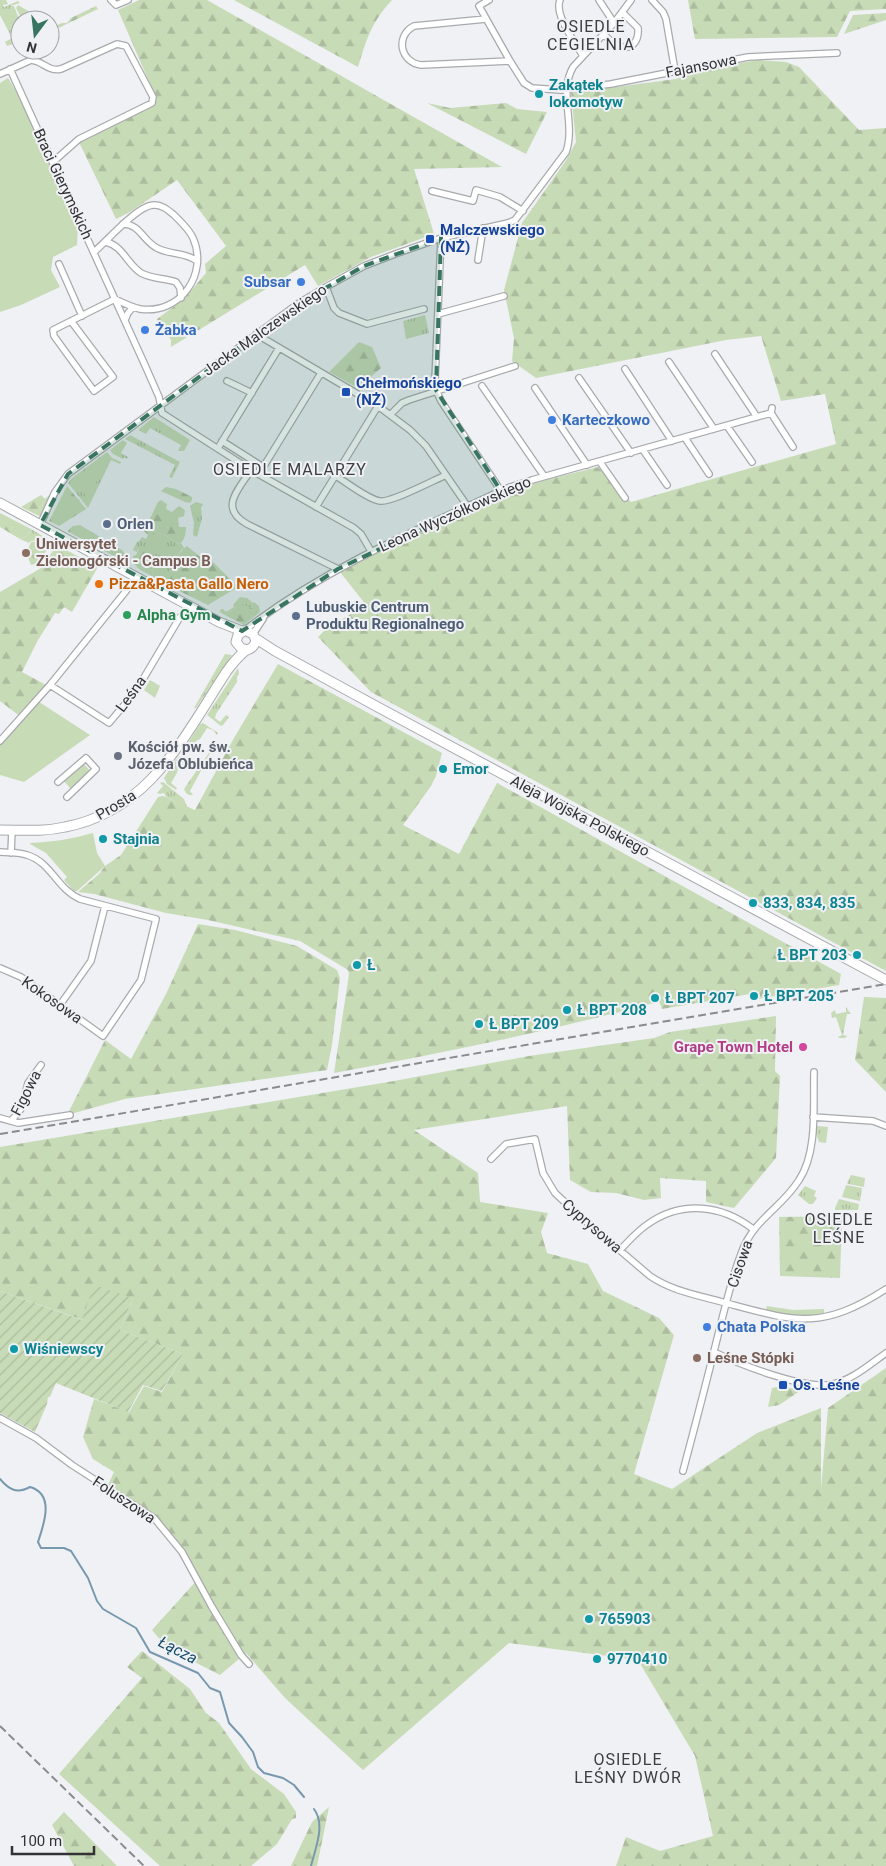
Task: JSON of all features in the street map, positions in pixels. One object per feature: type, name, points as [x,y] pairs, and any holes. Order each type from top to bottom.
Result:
[{"type":"main road","name":"Aleja Wojska Polskiego","points":[[0,503],[219,622],[249,633],[275,651],[886,980]]},
{"type":"main road","name":"Aleja Wojska Polskiego","points":[[219,622],[236,642]]},
{"type":"main road","points":[[249,633],[255,643],[250,649],[241,648],[236,642],[238,635],[249,633]]},
{"type":"main road","name":"Prosta","points":[[230,667],[236,642]]},
{"type":"main road","name":"Aleja Wojska Polskiego","points":[[250,649],[275,651]]},
{"type":"main road","name":"Prosta","points":[[0,830],[47,830],[77,825],[101,816],[128,800],[143,788],[163,767],[230,667],[250,649]]},
{"type":"street","points":[[111,0],[116,5],[128,0]]},
{"type":"street","points":[[490,0],[479,6],[486,18],[414,26],[406,31],[402,38],[404,55],[411,62],[418,64],[510,61]]},
{"type":"street","points":[[560,0],[558,6],[559,14],[584,56]]},
{"type":"street","points":[[600,0],[614,23]]},
{"type":"street","points":[[566,89],[566,82],[573,67],[614,23],[631,0]]},
{"type":"street","points":[[652,0],[663,12],[666,19],[675,71]]},
{"type":"street","points":[[603,34],[620,46],[629,47],[635,44],[639,36],[638,28],[622,12]]},
{"type":"street","name":"Fajansowa","points":[[486,18],[510,61],[528,86],[553,90],[611,84],[748,57],[837,53]]},
{"type":"street","points":[[0,74],[31,60],[52,70],[61,69],[120,44],[126,46],[153,97],[150,104],[79,139],[53,162]]},
{"type":"street","name":"Braci Gierymskich","points":[[10,70],[125,320],[159,397],[160,404]]},
{"type":"street","name":"Jacka Malczewskiego","points":[[40,525],[56,492],[68,474],[298,303],[364,266],[441,238],[513,221],[566,152],[570,141],[570,126],[566,89]]},
{"type":"street","points":[[432,191],[473,200],[476,190],[500,197],[523,210]]},
{"type":"street","points":[[71,321],[112,376],[94,391],[54,336],[53,330],[71,321],[82,316],[115,299],[136,308],[155,309],[164,307],[181,298],[193,282],[197,261],[195,244],[190,232],[180,221],[160,206],[153,205],[147,207],[123,224],[94,252]]},
{"type":"street","points":[[123,224],[134,226],[150,244],[162,250],[185,255],[197,261]]},
{"type":"street","points":[[478,260],[484,228]]},
{"type":"street","points":[[441,238],[436,390],[441,401],[501,491]]},
{"type":"street","points":[[106,242],[118,246],[131,264],[140,272],[150,277],[176,282],[180,288],[181,298]]},
{"type":"street","points":[[59,264],[82,316]]},
{"type":"street","points":[[326,287],[334,308],[339,313],[366,324],[424,309]]},
{"type":"street","points":[[438,314],[504,296]]},
{"type":"street","points":[[125,320],[128,313],[136,308]]},
{"type":"street","points":[[256,334],[378,406],[419,438],[468,507]]},
{"type":"street","points":[[218,448],[279,348]]},
{"type":"street","points":[[715,354],[756,417]]},
{"type":"street","points":[[669,362],[714,429]]},
{"type":"street","points":[[390,415],[402,403],[409,400],[515,366]]},
{"type":"street","points":[[625,369],[672,441]]},
{"type":"street","points":[[259,474],[321,374]]},
{"type":"street","points":[[579,378],[631,453]]},
{"type":"street","points":[[227,381],[252,393]]},
{"type":"street","points":[[482,386],[544,476]]},
{"type":"street","points":[[536,388],[588,465]]},
{"type":"street","points":[[160,404],[162,413],[252,470],[361,534],[371,551]]},
{"type":"street","points":[[316,507],[378,406]]},
{"type":"street","name":"Leona Wyczółkowskiego","points":[[249,633],[280,604],[338,569],[371,551],[520,483],[727,426],[771,411],[793,447]]},
{"type":"street","points":[[727,426],[752,462]]},
{"type":"street","points":[[685,438],[710,474]]},
{"type":"street","points":[[222,441],[263,467]]},
{"type":"street","points":[[643,450],[667,485]]},
{"type":"street","points":[[600,462],[625,498]]},
{"type":"street","points":[[252,470],[232,501],[232,509],[239,519],[338,569]]},
{"type":"street","points":[[336,476],[382,502],[393,499],[446,475]]},
{"type":"street","points":[[0,741],[50,685],[136,576]]},
{"type":"street","name":"Leśna","points":[[50,685],[109,723],[136,690],[180,617],[186,614],[190,606]]},
{"type":"street","name":"Leona Wyczółkowskiego","points":[[249,633],[264,617]]},
{"type":"street","points":[[58,782],[86,758],[96,770],[67,797]]},
{"type":"street","points":[[11,853],[12,830]]},
{"type":"street","points":[[0,852],[24,854],[38,860],[46,866],[71,896],[105,906],[90,961],[60,1006]]},
{"type":"street","name":"Kokosowa","points":[[0,968],[20,977],[103,1036],[141,980],[156,919],[105,906]]},
{"type":"street","name":"Figowa","points":[[11,1121],[21,1109],[28,1083],[41,1064]]},
{"type":"street","name":"Cisowa","points":[[683,1471],[740,1255],[753,1229],[789,1194],[799,1180],[812,1148],[814,1072]]},
{"type":"street","points":[[0,1118],[18,1123],[70,1115]]},
{"type":"street","points":[[813,1117],[873,1121],[886,1126]]},
{"type":"street","name":"Cyprysowa","points":[[491,1159],[506,1144],[535,1139],[543,1173],[555,1193],[661,1284],[678,1290],[779,1317],[815,1319],[849,1310],[886,1289]]},
{"type":"street","points":[[620,1250],[654,1220],[663,1215],[686,1209],[702,1208],[726,1213],[741,1220],[753,1229]]},
{"type":"street","points":[[714,1352],[748,1366],[806,1384],[824,1386],[842,1381],[886,1353]]},
{"type":"street","name":"Foluszowa","points":[[0,1418],[36,1438],[72,1465],[154,1518],[182,1552],[212,1607],[241,1655],[249,1664]]},
{"type":"highlighted area","points":[[441,238],[436,390],[501,491],[338,569],[242,631],[40,525],[68,474],[299,303],[364,266]]},
{"type":"green space","points":[[0,0],[6,0],[8,4],[2,5],[4,7],[18,1],[20,3],[10,6],[14,6],[16,10],[10,10],[10,34],[0,15]]},
{"type":"green space","points":[[139,0],[207,0],[502,167],[414,169],[434,234],[371,257],[318,286],[305,265],[171,347],[171,340],[157,319],[184,299],[206,273],[205,264],[226,246],[177,180],[130,212],[116,219],[79,142],[157,100],[118,10]]},
{"type":"green space","points":[[234,0],[392,0],[379,16],[371,31],[358,67]]},
{"type":"green space","points":[[688,0],[886,0],[886,9],[850,11],[837,37],[695,39]]},
{"type":"green space","points":[[18,5],[26,10],[17,10]]},
{"type":"green space","points":[[96,6],[98,9],[60,27],[60,24],[67,23],[71,18]]},
{"type":"green space","points":[[886,13],[886,20],[844,34],[853,15]]},
{"type":"green space","points":[[10,39],[10,45],[7,46],[5,42]]},
{"type":"green space","points":[[757,60],[786,62],[799,67],[859,130],[886,128],[886,971],[371,692],[318,637],[327,628],[366,605],[340,572],[372,555],[525,485],[598,467],[631,502],[836,444],[825,394],[781,401],[761,336],[726,340],[536,378],[512,361],[514,338],[504,290],[522,223],[565,162],[576,142],[571,93],[676,79],[706,69]]},
{"type":"green space","points":[[8,78],[21,100],[78,227],[77,245],[53,257],[51,270],[60,287],[21,305],[0,312],[0,83]]},
{"type":"green space","points":[[427,103],[450,108],[506,103],[517,109],[547,112],[526,154]]},
{"type":"green space","points":[[425,315],[429,333],[406,339],[403,321]]},
{"type":"green space","points":[[359,342],[372,347],[381,368],[358,388],[329,372]]},
{"type":"green space","points":[[154,417],[190,440],[184,451],[178,451],[181,445],[150,428],[146,434],[138,430]]},
{"type":"green space","points":[[130,435],[180,462],[172,478],[169,477],[175,465],[125,439]]},
{"type":"green space","points":[[123,440],[127,443],[121,453],[128,457],[127,459],[113,454],[110,450]]},
{"type":"green space","points":[[107,452],[112,458],[121,462],[120,464],[111,460],[88,508],[68,483]]},
{"type":"green space","points":[[88,471],[99,476],[90,496],[79,491]]},
{"type":"green space","points":[[67,486],[86,509],[59,526],[49,521]]},
{"type":"green space","points":[[166,487],[176,489],[192,497],[192,500],[190,503],[185,502],[161,491]]},
{"type":"green space","points":[[52,493],[42,515],[39,516],[21,507],[41,495],[45,499]]},
{"type":"green space","points":[[64,493],[80,500],[72,518],[56,511]]},
{"type":"green space","points":[[161,500],[167,504],[166,509],[172,512],[179,506],[185,510],[184,516],[178,518],[179,527],[186,527],[185,536],[181,543],[177,544],[167,536],[152,532],[152,542],[148,543],[140,540],[142,537],[146,539],[148,535],[144,531],[158,502]]},
{"type":"green space","points":[[196,502],[203,504],[201,508],[202,518],[197,537],[193,535],[194,523],[190,506]]},
{"type":"green space","points":[[0,513],[31,529],[27,536],[20,539],[0,527]]},
{"type":"green space","points":[[80,525],[122,550],[126,555],[125,562],[67,531],[73,526]]},
{"type":"green space","points":[[31,529],[48,539],[31,541],[29,543],[20,539],[27,536]]},
{"type":"green space","points":[[152,532],[167,536],[177,544],[181,543],[184,548],[181,550],[171,570],[161,581],[152,576],[155,560],[152,556],[138,549],[137,552],[133,550],[137,542],[140,540],[145,542],[152,536]]},
{"type":"green space","points":[[52,541],[39,563],[31,565],[26,553],[31,542]]},
{"type":"green space","points":[[57,545],[98,567],[72,612],[64,607],[59,614],[55,613],[38,640],[22,672],[48,686],[21,717],[0,701],[0,592],[41,568]]},
{"type":"green space","points":[[143,546],[155,559],[152,576],[139,569],[133,560],[133,556]]},
{"type":"green space","points":[[187,546],[205,561],[209,558],[238,587],[208,605],[163,583],[162,579],[170,571],[181,551]]},
{"type":"green space","points":[[240,597],[254,602],[259,606],[260,612],[237,607],[225,615],[220,612],[221,609],[226,612],[234,607],[233,605]]},
{"type":"green space","points":[[245,605],[260,612],[244,625],[225,615],[237,607]]},
{"type":"green space","points":[[225,654],[232,655],[228,664],[221,671],[196,708],[194,708]]},
{"type":"green space","points":[[278,664],[442,753],[436,776],[431,786],[403,825],[459,854],[497,783],[841,974],[839,985],[751,1000],[750,994],[662,1009],[658,999],[657,1002],[617,1013],[537,1032],[334,1073],[349,974],[348,970],[300,941],[208,920],[166,913],[94,894],[78,892],[99,874],[105,866],[121,855],[158,797],[163,796],[195,810],[234,738]]},
{"type":"green space","points":[[238,668],[237,682],[216,714],[215,718],[220,722],[226,715],[229,717],[221,726],[207,715]]},
{"type":"green space","points":[[150,680],[160,686],[155,698],[144,690]]},
{"type":"green space","points":[[36,700],[90,735],[24,782],[0,775],[0,745]]},
{"type":"green space","points":[[203,723],[218,733],[217,735],[213,730],[207,728],[200,739],[196,741],[193,750],[187,752],[186,746],[200,724]]},
{"type":"green space","points":[[215,744],[218,748],[214,746],[204,764],[207,768],[203,767],[190,791],[193,795],[189,795],[184,789]]},
{"type":"green space","points":[[178,757],[185,757],[184,762],[178,768],[171,783],[177,788],[176,790],[167,784],[164,778]]},
{"type":"green space","points":[[83,763],[91,772],[71,789],[63,780]]},
{"type":"green space","points":[[163,782],[184,799],[187,807],[166,797],[164,793],[157,793],[163,786],[160,783]]},
{"type":"green space","points":[[93,833],[97,853],[105,866],[77,891],[74,891],[64,880],[67,877],[46,853],[30,844],[70,839]]},
{"type":"green space","points":[[198,924],[235,930],[297,946],[337,970],[340,978],[327,1070],[125,1099],[67,1115],[105,1040],[131,1059],[166,994]]},
{"type":"green space","points":[[864,997],[886,998],[886,1092],[855,1060]]},
{"type":"green space","points":[[846,1007],[851,1014],[847,1014],[843,1035],[847,1036],[839,1038],[842,1035],[836,1017],[832,1018],[831,1013],[835,1010],[836,1014],[846,1012]]},
{"type":"green space","points":[[776,1016],[775,1071],[780,1076],[776,1158],[734,1208],[706,1202],[706,1181],[660,1178],[661,1198],[644,1200],[616,1193],[591,1192],[570,1180],[567,1106],[414,1130],[478,1173],[480,1202],[548,1213],[541,1232],[547,1253],[588,1264],[603,1291],[659,1318],[674,1335],[634,1474],[672,1489],[757,1433],[821,1408],[821,1489],[828,1408],[886,1368],[886,1866],[616,1866],[626,1837],[660,1851],[713,1836],[695,1756],[638,1660],[509,1643],[363,1770],[285,1698],[246,1653],[220,1675],[167,1648],[152,1630],[198,1579],[153,1517],[131,1499],[108,1485],[114,1472],[93,1459],[83,1437],[94,1399],[129,1412],[144,1386],[162,1392],[183,1354],[120,1330],[133,1298],[83,1320],[0,1291],[0,1147],[394,1081],[529,1056],[654,1038],[670,1032]]},
{"type":"green space","points":[[817,1126],[828,1127],[826,1143],[819,1142],[815,1130]]},
{"type":"green space","points":[[851,1175],[865,1178],[864,1187],[848,1184]]},
{"type":"green space","points":[[846,1185],[862,1188],[860,1201],[842,1197]]},
{"type":"green space","points":[[805,1186],[816,1191],[814,1196],[817,1198],[813,1204],[809,1204],[798,1195]]},
{"type":"green space","points":[[839,1199],[859,1204],[858,1210],[835,1210]]},
{"type":"green space","points":[[842,1216],[840,1278],[780,1276],[779,1217]]},
{"type":"green space","points":[[94,1285],[133,1298],[120,1330],[183,1354],[162,1391],[143,1385],[128,1412],[56,1383],[50,1397],[48,1397],[35,1432],[0,1413],[0,1291],[82,1320]]},
{"type":"green space","points":[[767,1306],[793,1310],[824,1309],[824,1313],[815,1316],[788,1315],[767,1311]]},
{"type":"green space","points":[[778,1387],[800,1391],[779,1405],[768,1407],[772,1388]]},
{"type":"green space","points":[[142,1651],[190,1689],[206,1713],[219,1723],[251,1769],[284,1794],[296,1812],[296,1818],[292,1819],[277,1844],[251,1866],[160,1866],[59,1774],[142,1678],[127,1667]]},
{"type":"green space","points":[[329,1807],[317,1866],[291,1866],[312,1822]]},
{"type":"green space","points":[[64,1812],[117,1866],[74,1866],[52,1825]]},
{"type":"waterway","name":"Łącza","points":[[0,1479],[14,1490],[30,1487],[43,1496],[46,1510],[38,1542],[41,1548],[64,1548],[71,1551],[88,1578],[97,1601],[103,1609],[136,1628],[150,1652],[198,1673],[210,1688],[220,1692],[229,1723],[253,1752],[258,1767],[264,1773],[283,1778],[294,1785],[304,1797]]},
{"type":"waterway","name":"Łącza","points":[[311,1866],[319,1830],[319,1822],[314,1809]]},
{"type":"railway","points":[[0,1134],[886,984]]},
{"type":"railway","points":[[0,1726],[144,1866]]},
{"type":"place","name":"Zakątek lokomotyw","points":[[539,94]]},
{"type":"place","name":"Malczewskiego (NŻ)","points":[[430,239]]},
{"type":"place","name":"Subsar","points":[[301,282]]},
{"type":"place","name":"Żabka","points":[[145,330]]},
{"type":"place","name":"Chełmońskiego (NŻ)","points":[[346,392]]},
{"type":"place","name":"Karteczkowo","points":[[552,420]]},
{"type":"place","name":"Orlen","points":[[107,524]]},
{"type":"place","name":"Uniwersytet Zielonogórski - Campus B","points":[[26,553]]},
{"type":"place","name":"Pizza&Pasta Gallo Nero","points":[[99,584]]},
{"type":"place","name":"Alpha Gym","points":[[127,615]]},
{"type":"place","name":"Lubuskie Centrum Produktu Regionalnego","points":[[296,616]]},
{"type":"place","name":"Kościół pw. św. Józefa Oblubieńca","points":[[118,756]]},
{"type":"place","name":"Emor","points":[[443,769]]},
{"type":"place","name":"Stajnia","points":[[103,839]]},
{"type":"place","name":"833, 834, 835","points":[[753,903]]},
{"type":"place","name":"Ł BPT 203","points":[[857,955]]},
{"type":"place","name":"Ł","points":[[357,965]]},
{"type":"place","name":"Ł BPT 205","points":[[754,996]]},
{"type":"place","name":"Ł BPT 207","points":[[655,998]]},
{"type":"place","name":"Ł BPT 208","points":[[567,1010]]},
{"type":"place","name":"Ł BPT 209","points":[[479,1024]]},
{"type":"place","name":"Grape Town Hotel","points":[[803,1047]]},
{"type":"place","name":"Chata Polska","points":[[707,1327]]},
{"type":"place","name":"Wiśniewscy","points":[[14,1349]]},
{"type":"place","name":"Leśne Stópki","points":[[697,1358]]},
{"type":"place","name":"Os. Leśne","points":[[783,1385]]},
{"type":"place","name":"765903","points":[[589,1619]]},
{"type":"place","name":"9770410","points":[[597,1659]]},
{"type":"district","name":"OSIEDLE CEGIELNIA","points":[[591,35]]},
{"type":"district","name":"OSIEDLE MALARZY","points":[[290,469]]},
{"type":"district","name":"OSIEDLE LEŚNE","points":[[839,1228]]},
{"type":"district","name":"OSIEDLE LEŚNY DWÓR","points":[[628,1768]]}]
